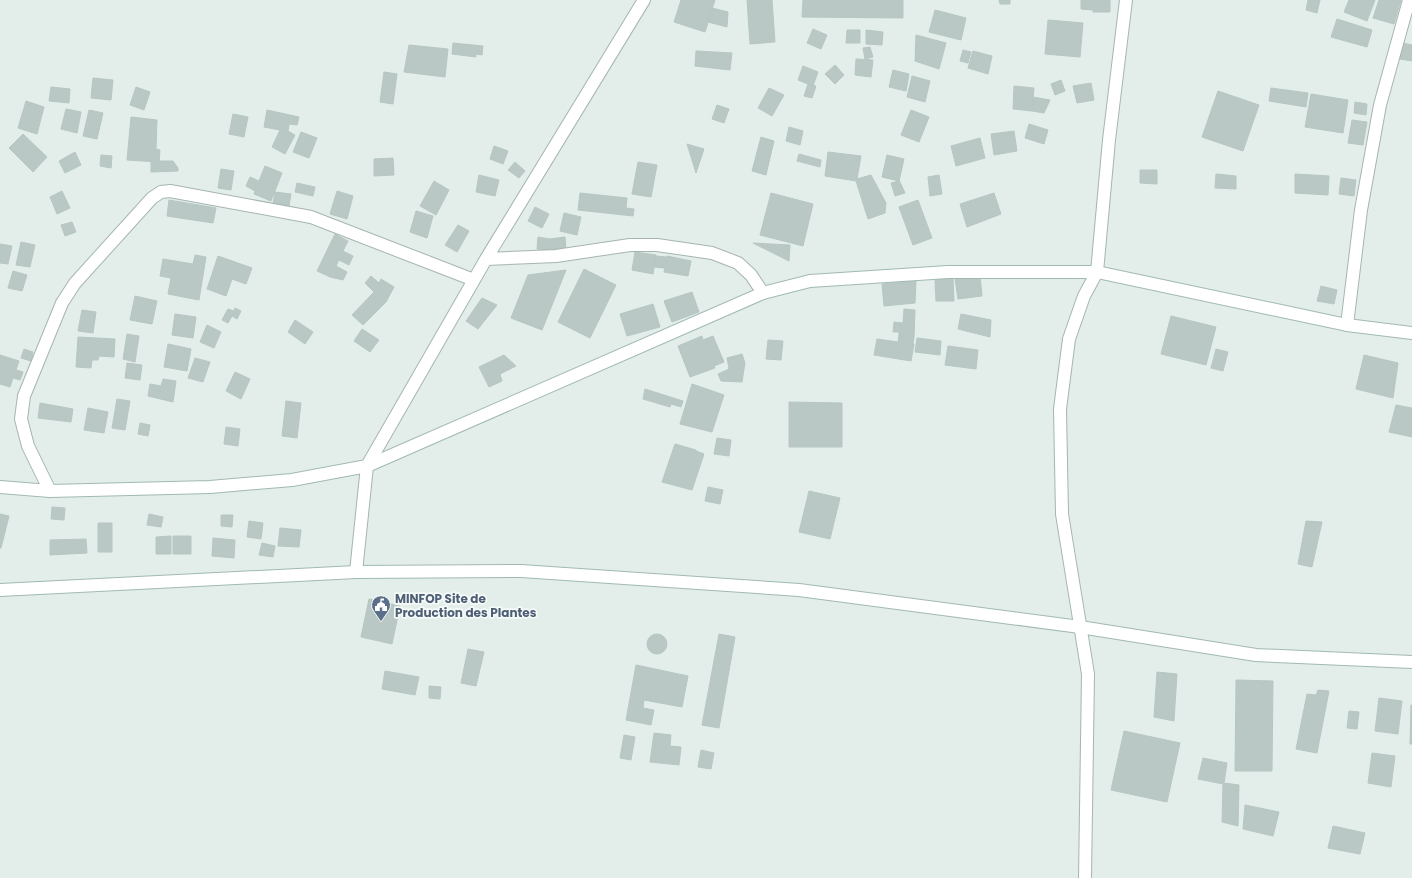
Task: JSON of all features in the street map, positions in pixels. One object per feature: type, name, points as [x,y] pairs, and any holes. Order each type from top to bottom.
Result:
[{"type":"street","points":[[356,572],[367,466],[474,280],[644,0]]},
{"type":"street","points":[[1085,878],[1088,674],[1062,514],[1060,409],[1069,339],[1084,296],[1097,272],[1109,140],[1126,0]]},
{"type":"street","points":[[1347,325],[1362,210],[1380,105],[1409,0]]},
{"type":"street","points":[[50,491],[28,446],[21,419],[24,396],[62,303],[75,283],[152,198],[161,192],[170,191],[311,217],[474,280]]},
{"type":"street","points":[[486,260],[556,256],[630,245],[657,245],[712,253],[738,263],[751,275],[763,293]]},
{"type":"street","points":[[0,487],[50,491],[210,487],[292,480],[367,466],[763,293],[817,280],[948,272],[1097,272],[1347,325],[1412,333]]},
{"type":"street","points":[[0,590],[356,572],[521,571],[799,590],[1080,626],[1256,655],[1412,662]]},
{"type":"building","points":[[681,0],[715,0],[705,32],[674,22]]},
{"type":"building","points":[[747,0],[772,0],[775,42],[750,44]]},
{"type":"building","points":[[803,0],[903,0],[903,18],[802,17]]},
{"type":"building","points":[[999,0],[1010,0],[1010,4],[1000,4]]},
{"type":"building","points":[[1081,0],[1093,0],[1093,10],[1081,9]]},
{"type":"building","points":[[1093,0],[1110,0],[1110,12],[1093,12]]},
{"type":"building","points":[[1308,0],[1320,0],[1317,13],[1306,10]]},
{"type":"building","points":[[1349,0],[1375,0],[1367,21],[1344,12]]},
{"type":"building","points":[[1379,0],[1401,0],[1394,24],[1373,18]]},
{"type":"building","points":[[712,8],[728,12],[727,27],[708,22]]},
{"type":"building","points":[[935,10],[966,18],[961,40],[929,32]]},
{"type":"building","points":[[1337,19],[1372,30],[1367,47],[1331,37]]},
{"type":"building","points":[[1048,20],[1083,23],[1080,57],[1045,54]]},
{"type":"building","points":[[813,29],[827,35],[821,49],[807,43]]},
{"type":"building","points":[[847,30],[860,30],[860,43],[846,43]]},
{"type":"building","points":[[866,30],[883,32],[882,45],[866,44]]},
{"type":"building","points":[[916,35],[946,43],[939,69],[915,61]]},
{"type":"building","points":[[453,43],[483,46],[482,55],[476,54],[476,57],[452,54]]},
{"type":"building","points":[[1403,43],[1412,45],[1412,61],[1400,59]]},
{"type":"building","points":[[409,45],[448,49],[445,77],[404,72]]},
{"type":"building","points":[[870,47],[873,57],[865,59],[863,48]]},
{"type":"building","points":[[963,50],[971,52],[968,63],[960,61]]},
{"type":"building","points":[[696,51],[732,53],[730,70],[695,66]]},
{"type":"building","points":[[973,51],[992,56],[988,74],[968,68]]},
{"type":"building","points":[[856,59],[873,60],[871,77],[855,75]]},
{"type":"building","points":[[835,65],[844,75],[835,84],[825,74]]},
{"type":"building","points":[[803,66],[818,72],[813,86],[798,80]]},
{"type":"building","points":[[893,70],[909,74],[906,91],[889,87]]},
{"type":"building","points":[[384,72],[397,74],[393,104],[380,102]]},
{"type":"building","points":[[912,76],[930,81],[925,102],[907,97]]},
{"type":"building","points":[[93,78],[113,80],[111,100],[91,98]]},
{"type":"building","points":[[1061,80],[1065,91],[1055,95],[1051,84]]},
{"type":"building","points":[[1091,83],[1094,100],[1077,103],[1073,86]]},
{"type":"building","points":[[808,84],[816,86],[812,98],[804,96]]},
{"type":"building","points":[[1014,86],[1034,88],[1032,111],[1013,109]]},
{"type":"building","points":[[51,87],[70,89],[69,103],[49,101]]},
{"type":"building","points":[[136,87],[150,92],[144,110],[130,105]]},
{"type":"building","points":[[769,88],[784,95],[772,116],[758,108]]},
{"type":"building","points":[[1271,88],[1308,93],[1306,107],[1269,101]]},
{"type":"building","points":[[1218,91],[1259,105],[1243,151],[1202,137]]},
{"type":"building","points":[[1311,94],[1348,100],[1343,133],[1305,127]]},
{"type":"building","points":[[1033,97],[1050,100],[1044,113],[1032,111]]},
{"type":"building","points":[[26,101],[44,107],[37,134],[18,128]]},
{"type":"building","points":[[1355,102],[1367,104],[1366,115],[1354,113]]},
{"type":"building","points":[[717,105],[729,109],[724,123],[712,119]]},
{"type":"building","points":[[66,109],[81,112],[77,133],[61,129]]},
{"type":"building","points":[[89,110],[103,113],[97,139],[83,136]]},
{"type":"building","points":[[267,110],[299,117],[297,125],[289,124],[288,131],[295,135],[285,154],[272,147],[280,130],[264,127]]},
{"type":"building","points":[[911,110],[929,117],[919,142],[901,135]]},
{"type":"building","points":[[233,114],[248,117],[244,137],[229,134]]},
{"type":"building","points":[[131,117],[157,120],[156,149],[160,150],[159,162],[127,160]]},
{"type":"building","points":[[1352,120],[1367,122],[1363,145],[1348,143]]},
{"type":"building","points":[[1029,124],[1048,130],[1044,144],[1025,138]]},
{"type":"building","points":[[789,127],[803,131],[800,145],[786,141]]},
{"type":"building","points":[[1014,131],[1017,151],[994,155],[991,134]]},
{"type":"building","points":[[301,132],[317,138],[309,158],[293,152]]},
{"type":"building","points":[[23,134],[47,157],[33,172],[9,148]]},
{"type":"building","points":[[761,137],[774,141],[766,175],[752,171]]},
{"type":"building","points":[[980,138],[985,158],[956,166],[951,146]]},
{"type":"building","points":[[687,144],[704,149],[696,173]]},
{"type":"building","points":[[494,146],[508,151],[503,164],[490,159]]},
{"type":"building","points":[[75,152],[81,165],[65,173],[59,161]]},
{"type":"building","points":[[828,152],[861,156],[857,179],[871,175],[886,203],[885,213],[868,219],[856,181],[825,176]]},
{"type":"building","points":[[799,154],[821,160],[820,167],[797,161]]},
{"type":"building","points":[[101,155],[112,156],[111,168],[100,166]]},
{"type":"building","points":[[887,155],[904,159],[899,181],[882,177]]},
{"type":"building","points":[[393,158],[394,175],[374,176],[374,159]]},
{"type":"building","points":[[151,161],[173,161],[178,168],[178,171],[151,172]]},
{"type":"building","points":[[515,162],[525,171],[519,178],[508,170]]},
{"type":"building","points":[[638,162],[657,165],[651,197],[632,194]]},
{"type":"building","points":[[265,166],[282,173],[271,201],[254,194],[255,191],[246,186],[250,177],[259,181]]},
{"type":"building","points":[[221,169],[234,171],[231,190],[218,188]]},
{"type":"building","points":[[1140,170],[1157,170],[1157,184],[1140,183]]},
{"type":"building","points":[[1216,174],[1236,176],[1236,189],[1215,188]]},
{"type":"building","points":[[1295,174],[1329,176],[1328,195],[1295,193]]},
{"type":"building","points":[[479,175],[499,180],[495,196],[476,192]]},
{"type":"building","points":[[939,175],[942,194],[930,196],[928,177]]},
{"type":"building","points":[[1341,178],[1356,180],[1354,196],[1339,194]]},
{"type":"building","points":[[899,180],[905,193],[895,196],[891,183]]},
{"type":"building","points":[[434,181],[449,190],[436,215],[420,206]]},
{"type":"building","points":[[297,183],[315,187],[313,196],[295,192]]},
{"type":"building","points":[[62,191],[70,208],[57,214],[50,197]]},
{"type":"building","points":[[337,191],[353,196],[347,219],[330,214]]},
{"type":"building","points":[[275,192],[291,194],[288,212],[272,210]]},
{"type":"building","points":[[580,193],[627,198],[626,208],[634,209],[633,216],[578,210]]},
{"type":"building","points":[[771,193],[813,204],[803,246],[760,235]]},
{"type":"building","points":[[994,193],[1001,214],[967,227],[960,204]]},
{"type":"building","points":[[169,200],[216,208],[213,223],[167,216]]},
{"type":"building","points":[[918,200],[932,238],[913,245],[899,207]]},
{"type":"building","points":[[535,207],[549,214],[542,228],[528,221]]},
{"type":"building","points":[[416,211],[433,216],[427,238],[410,232]]},
{"type":"building","points":[[564,213],[581,217],[577,235],[560,231]]},
{"type":"building","points":[[72,222],[76,232],[65,236],[61,225]]},
{"type":"building","points":[[458,225],[469,231],[457,252],[445,245]]},
{"type":"building","points":[[335,234],[348,241],[343,251],[353,256],[349,265],[339,260],[336,266],[347,272],[343,280],[330,277],[317,271]]},
{"type":"building","points":[[538,237],[550,239],[565,237],[566,251],[550,252],[550,250],[537,249]]},
{"type":"building","points":[[21,242],[35,245],[30,267],[16,265]]},
{"type":"building","points":[[753,243],[790,245],[789,261]]},
{"type":"building","points":[[0,244],[12,246],[8,264],[0,263]]},
{"type":"building","points":[[635,252],[656,255],[653,274],[632,270]]},
{"type":"building","points":[[195,255],[206,257],[199,300],[168,294],[171,278],[160,276],[163,259],[193,264]]},
{"type":"building","points":[[218,256],[252,268],[246,284],[232,279],[226,296],[207,289]]},
{"type":"building","points":[[656,256],[666,257],[664,268],[654,267]]},
{"type":"building","points":[[667,256],[691,261],[688,276],[664,272]]},
{"type":"building","points":[[584,269],[616,285],[590,338],[558,322]]},
{"type":"building","points":[[566,270],[542,330],[511,318],[528,275]]},
{"type":"building","points":[[13,271],[27,275],[22,291],[8,288]]},
{"type":"building","points":[[371,276],[379,283],[381,279],[394,287],[386,302],[363,325],[352,315],[374,292],[365,283]]},
{"type":"building","points":[[980,276],[982,296],[958,299],[955,279]]},
{"type":"building","points":[[953,279],[954,301],[936,301],[935,280]]},
{"type":"building","points":[[916,281],[915,303],[884,306],[882,284]]},
{"type":"building","points":[[1321,286],[1337,290],[1334,304],[1317,301]]},
{"type":"building","points":[[692,292],[699,312],[672,322],[664,301]]},
{"type":"building","points":[[135,296],[157,301],[152,324],[130,320]]},
{"type":"building","points":[[482,298],[497,305],[478,329],[466,321]]},
{"type":"building","points":[[653,304],[660,327],[627,336],[620,314]]},
{"type":"building","points":[[235,308],[241,311],[237,319],[232,316],[228,323],[222,320],[228,309],[234,311]]},
{"type":"building","points":[[904,309],[915,310],[914,337],[899,335],[899,332],[893,332],[894,322],[903,323]]},
{"type":"building","points":[[82,310],[96,312],[93,333],[78,331]]},
{"type":"building","points":[[175,314],[196,317],[193,338],[172,335]]},
{"type":"building","points":[[961,314],[991,320],[990,337],[958,329]]},
{"type":"building","points":[[1171,316],[1216,327],[1206,365],[1161,354]]},
{"type":"building","points":[[295,320],[313,332],[305,344],[288,332]]},
{"type":"building","points":[[207,325],[221,332],[214,348],[200,342]]},
{"type":"building","points":[[362,329],[379,340],[370,352],[354,341]]},
{"type":"building","points":[[127,334],[139,336],[135,362],[123,359]]},
{"type":"building","points":[[899,335],[914,337],[911,361],[874,355],[877,339],[898,342]]},
{"type":"building","points":[[702,336],[703,340],[713,336],[724,362],[714,366],[715,368],[690,377],[678,346]]},
{"type":"building","points":[[78,337],[115,339],[114,357],[99,356],[98,360],[92,360],[91,368],[76,367]]},
{"type":"building","points":[[917,338],[941,341],[940,355],[915,352]]},
{"type":"building","points":[[768,340],[783,341],[781,360],[766,359]]},
{"type":"building","points":[[168,344],[191,349],[187,371],[164,367]]},
{"type":"building","points":[[948,346],[978,350],[976,369],[945,365]]},
{"type":"building","points":[[24,349],[33,352],[31,361],[21,358]]},
{"type":"building","points":[[1216,349],[1228,352],[1223,371],[1211,368]]},
{"type":"building","points":[[742,354],[745,363],[742,382],[721,381],[718,374],[729,368],[727,358]]},
{"type":"building","points":[[0,355],[19,361],[16,370],[23,372],[20,380],[13,378],[10,387],[0,384]]},
{"type":"building","points":[[504,355],[516,366],[500,374],[502,381],[489,387],[479,367]]},
{"type":"building","points":[[1364,355],[1398,363],[1393,398],[1356,389]]},
{"type":"building","points":[[195,358],[210,362],[203,382],[188,378]]},
{"type":"building","points":[[127,363],[142,365],[140,380],[125,378]]},
{"type":"building","points":[[235,372],[250,379],[241,399],[226,391]]},
{"type":"building","points":[[163,379],[176,381],[173,402],[148,396],[150,384],[161,386]]},
{"type":"building","points":[[692,384],[724,395],[712,432],[680,424]]},
{"type":"building","points":[[645,389],[683,401],[681,407],[671,404],[670,407],[643,399]]},
{"type":"building","points":[[117,399],[130,401],[125,430],[112,428]]},
{"type":"building","points":[[286,401],[301,403],[297,438],[282,436]]},
{"type":"building","points":[[789,402],[842,403],[842,447],[789,447]]},
{"type":"building","points":[[40,403],[73,409],[71,422],[38,418]]},
{"type":"building","points":[[1396,405],[1412,408],[1412,437],[1389,432]]},
{"type":"building","points":[[88,408],[108,412],[104,433],[84,430]]},
{"type":"building","points":[[140,423],[150,425],[148,436],[138,434]]},
{"type":"building","points":[[226,427],[240,429],[238,446],[224,444]]},
{"type":"building","points":[[717,438],[731,440],[729,456],[714,454]]},
{"type":"building","points":[[675,444],[704,454],[692,490],[662,482]]},
{"type":"building","points":[[708,487],[723,490],[720,504],[705,501]]},
{"type":"building","points":[[809,491],[840,498],[830,539],[799,532]]},
{"type":"building","points":[[52,507],[65,508],[64,520],[51,519]]},
{"type":"building","points":[[0,514],[9,516],[1,548],[0,548]]},
{"type":"building","points":[[149,514],[163,517],[161,527],[147,525]]},
{"type":"building","points":[[221,515],[233,515],[232,527],[221,526]]},
{"type":"building","points":[[249,521],[263,523],[261,539],[247,537]]},
{"type":"building","points":[[1306,521],[1322,522],[1312,567],[1298,564]]},
{"type":"building","points":[[98,523],[112,523],[112,552],[98,552]]},
{"type":"building","points":[[280,528],[301,530],[299,547],[278,546]]},
{"type":"building","points":[[171,536],[171,554],[156,554],[156,537]]},
{"type":"building","points":[[173,536],[191,536],[191,554],[173,554]]},
{"type":"building","points":[[213,538],[235,540],[234,558],[212,556]]},
{"type":"building","points":[[86,539],[87,553],[50,555],[50,540]]},
{"type":"building","points":[[262,543],[275,546],[273,557],[259,555]]},
{"type":"building","name":"MINFOP Site de Production des Plantes","points":[[369,599],[400,606],[392,644],[361,637]]},
{"type":"building","points":[[653,634],[661,634],[667,640],[667,648],[661,654],[653,654],[647,648],[647,640]]},
{"type":"building","points":[[719,634],[735,637],[719,728],[702,725]]},
{"type":"building","points":[[468,649],[484,652],[476,686],[461,683]]},
{"type":"building","points":[[636,665],[688,676],[682,707],[644,700],[643,708],[654,710],[651,725],[626,720]]},
{"type":"building","points":[[385,671],[419,677],[415,695],[382,689]]},
{"type":"building","points":[[1157,672],[1177,674],[1174,721],[1154,717]]},
{"type":"building","points":[[1236,680],[1273,681],[1272,771],[1235,771]]},
{"type":"building","points":[[429,686],[441,687],[440,699],[429,698]]},
{"type":"building","points":[[1318,690],[1329,691],[1317,753],[1296,749],[1307,694],[1316,695]]},
{"type":"building","points":[[1379,698],[1402,701],[1398,734],[1375,731]]},
{"type":"building","points":[[1411,705],[1412,744],[1410,744]]},
{"type":"building","points":[[1349,711],[1359,712],[1357,729],[1347,728]]},
{"type":"building","points":[[1124,731],[1180,743],[1167,802],[1111,790]]},
{"type":"building","points":[[654,733],[671,735],[670,746],[681,747],[679,765],[650,762]]},
{"type":"building","points":[[624,735],[635,737],[631,760],[620,758]]},
{"type":"building","points":[[701,750],[714,753],[711,769],[698,767]]},
{"type":"building","points":[[1372,753],[1395,756],[1391,787],[1368,783]]},
{"type":"building","points":[[1203,758],[1227,763],[1224,783],[1239,785],[1238,826],[1222,822],[1223,784],[1198,779]]},
{"type":"building","points":[[1245,805],[1279,812],[1273,836],[1243,829]]},
{"type":"building","points":[[1333,826],[1365,833],[1360,854],[1328,848]]},
{"type":"place","name":"MINFOP Site de Production des Plantes","points":[[381,622]]}]
